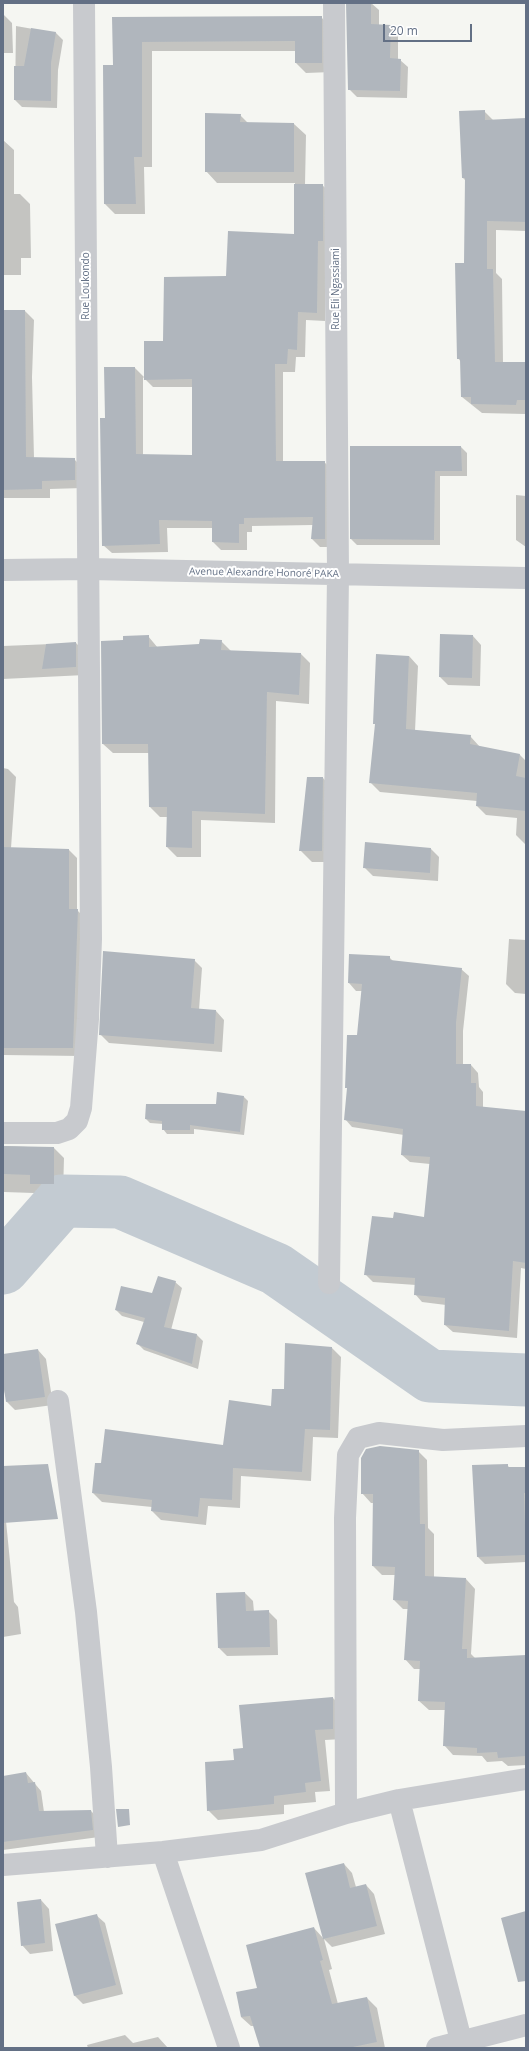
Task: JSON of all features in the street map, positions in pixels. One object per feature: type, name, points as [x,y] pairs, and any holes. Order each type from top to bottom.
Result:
[{"type":"street","name":"Rue Loukondo","points":[[3,1133],[57,1133],[68,1129],[77,1121],[81,1108],[91,939],[84,3]]},
{"type":"street","name":"Rue Eli Ngassiami","points":[[330,1283],[338,575],[334,3]]},
{"type":"street","name":"Avenue Alexandre Honoré PAKA","points":[[3,570],[89,568],[338,575],[526,578]]},
{"type":"street","points":[[58,1401],[86,1612],[102,1767],[107,1857]]},
{"type":"street","points":[[346,1814],[345,1518],[348,1455],[358,1438],[379,1433],[443,1440],[526,1436]]},
{"type":"street","points":[[3,1865],[163,1852],[261,1840],[346,1814],[399,1800],[526,1779]]},
{"type":"street","points":[[399,1800],[462,2045]]},
{"type":"street","points":[[163,1852],[229,2048]]},
{"type":"street","points":[[437,2048],[462,2045],[526,2025]]},
{"type":"building","points":[[346,3],[371,3],[371,24],[391,25],[390,58],[401,59],[400,91],[348,90]]},
{"type":"building","points":[[322,16],[322,63],[295,63],[295,41],[142,42],[142,157],[134,157],[136,204],[104,204],[103,65],[113,65],[112,17]]},
{"type":"building","points":[[31,28],[56,32],[51,63],[51,101],[14,100],[14,66],[24,66]]},
{"type":"building","points":[[485,110],[485,120],[526,118],[526,222],[487,221],[487,269],[493,269],[495,362],[526,362],[526,400],[517,400],[516,405],[471,404],[471,397],[461,397],[460,359],[457,359],[455,263],[464,263],[465,178],[462,178],[459,111]]},
{"type":"building","points":[[205,113],[241,114],[240,122],[294,123],[294,172],[205,172]]},
{"type":"building","points":[[294,184],[323,184],[323,241],[318,241],[317,313],[298,312],[297,350],[288,349],[287,364],[275,364],[276,461],[325,461],[325,539],[311,539],[313,517],[244,518],[244,524],[239,524],[239,543],[212,542],[212,521],[159,520],[160,544],[102,546],[100,418],[105,418],[104,367],[135,367],[136,454],[192,455],[192,379],[144,380],[144,341],[163,341],[164,277],[226,276],[228,231],[294,234]]},
{"type":"building","points":[[3,310],[25,310],[26,457],[75,458],[75,480],[42,481],[42,489],[3,490]]},
{"type":"building","points":[[350,446],[461,446],[462,471],[435,471],[434,540],[350,539]]},
{"type":"building","points":[[440,634],[473,635],[472,678],[439,677]]},
{"type":"building","points":[[149,635],[149,647],[199,644],[200,639],[222,640],[221,650],[301,653],[299,695],[267,692],[265,814],[192,811],[192,848],[166,847],[167,807],[149,807],[148,744],[102,744],[101,641],[123,640],[123,636]]},
{"type":"building","points":[[76,642],[76,667],[42,669],[46,644]]},
{"type":"building","points":[[376,654],[409,656],[406,729],[471,735],[470,744],[520,754],[516,776],[526,778],[526,811],[476,806],[477,793],[369,783],[375,724],[373,724]]},
{"type":"building","points":[[307,777],[323,777],[322,851],[299,851]]},
{"type":"building","points":[[365,842],[431,848],[430,873],[363,868]]},
{"type":"building","points":[[3,847],[69,849],[69,909],[78,909],[73,1048],[3,1048]]},
{"type":"building","points":[[103,951],[195,959],[191,1008],[216,1010],[214,1044],[99,1035]]},
{"type":"building","points":[[349,954],[390,956],[390,960],[462,968],[456,1023],[456,1064],[471,1064],[471,1083],[476,1083],[476,1106],[526,1111],[526,1263],[513,1261],[509,1331],[444,1325],[445,1298],[414,1295],[415,1278],[364,1275],[372,1216],[393,1218],[394,1212],[424,1217],[430,1157],[401,1155],[403,1129],[344,1120],[347,1088],[345,1088],[347,1035],[357,1035],[362,984],[348,983]]},
{"type":"building","points":[[217,1092],[244,1096],[240,1132],[190,1125],[190,1130],[162,1130],[162,1121],[145,1119],[146,1104],[216,1104]]},
{"type":"building","points":[[3,1146],[54,1147],[54,1184],[30,1184],[30,1175],[3,1174]]},
{"type":"building","points":[[158,1276],[176,1281],[164,1327],[197,1334],[192,1364],[136,1344],[145,1318],[115,1310],[121,1286],[152,1293]]},
{"type":"building","points":[[285,1343],[332,1347],[330,1430],[305,1429],[302,1472],[233,1468],[232,1500],[200,1498],[198,1517],[151,1511],[152,1500],[92,1493],[95,1463],[101,1463],[105,1429],[223,1445],[229,1400],[271,1406],[272,1389],[284,1389]]},
{"type":"building","points":[[38,1349],[45,1397],[6,1402],[3,1383],[3,1354]]},
{"type":"building","points":[[380,1446],[419,1450],[420,1524],[425,1524],[425,1576],[466,1578],[462,1649],[467,1649],[467,1658],[526,1655],[526,1756],[498,1758],[497,1752],[477,1753],[477,1748],[443,1746],[445,1702],[418,1701],[420,1661],[404,1660],[408,1601],[393,1600],[395,1567],[372,1566],[373,1494],[361,1494],[361,1458],[366,1449]]},
{"type":"building","points":[[48,1464],[58,1519],[3,1523],[3,1466]]},
{"type":"building","points":[[508,1464],[508,1467],[526,1467],[526,1493],[524,1493],[526,1555],[477,1557],[472,1465]]},
{"type":"building","points":[[245,1592],[246,1611],[269,1610],[270,1647],[218,1648],[216,1593]]},
{"type":"building","points":[[333,1697],[333,1729],[315,1730],[321,1781],[305,1783],[306,1792],[274,1796],[274,1804],[207,1811],[205,1762],[234,1760],[233,1749],[243,1748],[239,1705]]},
{"type":"building","points":[[26,1772],[28,1783],[35,1782],[39,1811],[91,1810],[93,1830],[3,1842],[3,1776]]},
{"type":"building","points":[[116,1809],[129,1809],[130,1825],[118,1827]]},
{"type":"building","points":[[344,1863],[350,1888],[366,1884],[377,1926],[323,1939],[305,1873]]},
{"type":"building","points":[[41,1899],[45,1943],[21,1946],[17,1902]]},
{"type":"building","points":[[526,1911],[526,1981],[518,1982],[501,1918]]},
{"type":"building","points":[[97,1914],[116,1985],[74,1996],[55,1924]]},
{"type":"building","points":[[314,1927],[323,1960],[320,1961],[332,2004],[367,1997],[377,2042],[348,2048],[260,2048],[250,2016],[241,2017],[236,1992],[257,1988],[246,1945]]},
{"type":"waterway","points":[[3,1268],[62,1201],[120,1202],[276,1269],[430,1376],[526,1380]]}]
